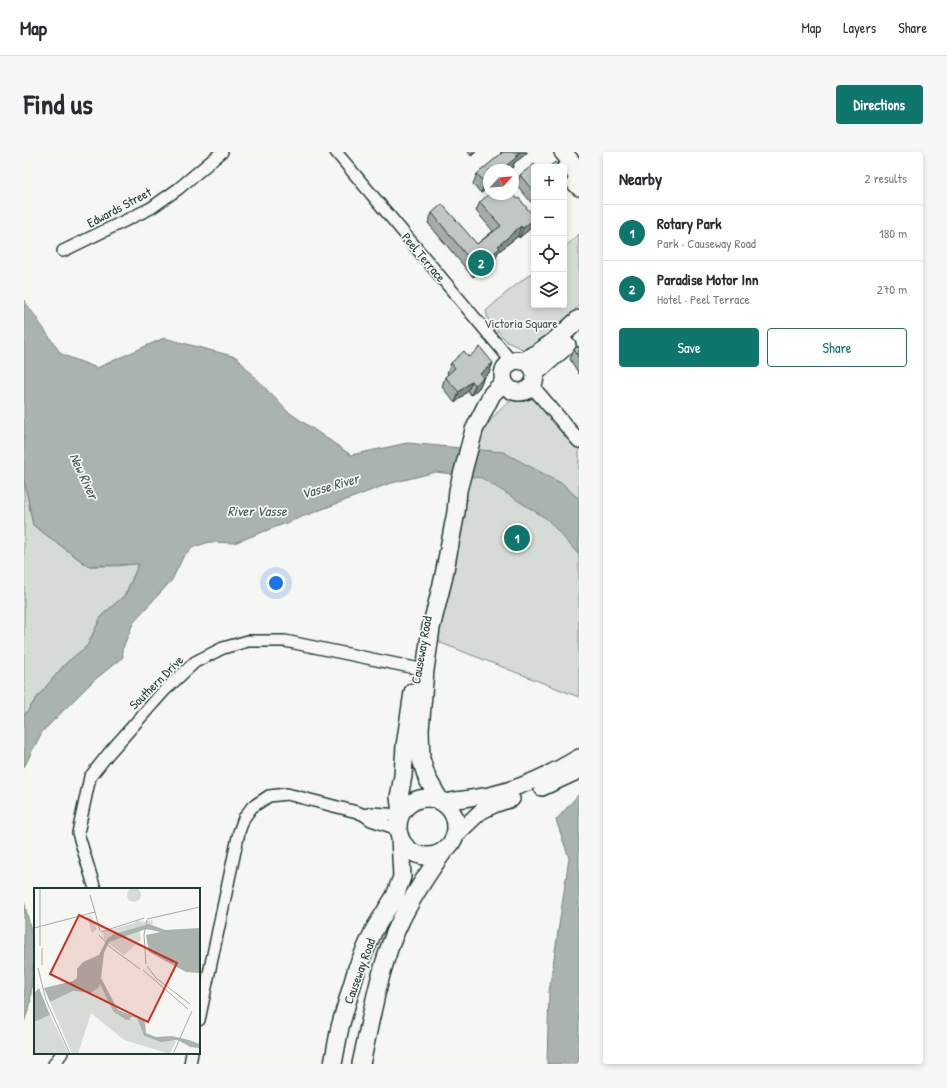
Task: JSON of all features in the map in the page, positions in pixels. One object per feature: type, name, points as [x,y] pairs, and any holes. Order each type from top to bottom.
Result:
[{"type":"main road","points":[[549,152],[559,164]]},
{"type":"main road","points":[[563,152],[579,171]]},
{"type":"main road","points":[[567,173],[579,187]]},
{"type":"main road","points":[[579,319],[546,348],[533,356],[507,366],[504,371],[509,387],[522,392],[533,379],[579,334]]},
{"type":"main road","points":[[517,361],[530,365],[533,379]]},
{"type":"main road","name":"Causeway Road","points":[[333,1064],[340,1027],[357,968],[374,930],[395,896],[402,877],[399,797],[404,746],[443,580],[456,512],[458,490],[474,430],[499,402],[509,387]]},
{"type":"main road","name":"Causeway Road","points":[[421,669],[421,759],[427,778],[441,801]]},
{"type":"main road","points":[[441,801],[492,795],[527,784],[552,773],[579,757]]},
{"type":"main road","points":[[455,836],[457,828],[454,814],[450,807],[441,801],[430,797],[422,798],[410,803],[400,824],[404,845],[410,851],[418,855],[435,855],[448,848],[455,836],[480,812],[528,794],[579,771]]},
{"type":"main road","name":"Causeway Road","points":[[361,1064],[385,963],[400,922],[443,852]]},
{"type":"street","name":"Edwards Street","points":[[63,251],[151,208],[178,189],[222,152]]},
{"type":"street","name":"Peel Terrace","points":[[336,152],[517,361]]},
{"type":"street","points":[[533,379],[579,441]]},
{"type":"street","name":"Southern Drive","points":[[95,888],[78,832],[90,777],[109,753],[163,692],[196,662],[222,648],[248,641],[285,641],[421,669]]},
{"type":"street","points":[[200,1015],[240,832],[244,818],[252,807],[269,796],[287,794],[364,815],[371,820],[400,824]]},
{"type":"street","points":[[54,1064],[61,1054]]},
{"type":"street","points":[[190,1064],[192,1054]]},
{"type":"green space","name":"Victoria Square","points":[[579,234],[579,306],[537,344],[523,349],[507,342],[488,319],[486,311],[531,273],[531,308],[567,308],[567,245]]},
{"type":"green space","points":[[517,397],[539,400],[579,446],[579,697],[441,643],[434,631],[480,433],[502,407]]},
{"type":"green space","points":[[24,479],[33,525],[88,566],[118,566],[139,563],[125,595],[102,615],[87,646],[65,664],[35,700],[24,716]]},
{"type":"water","points":[[24,300],[61,354],[97,368],[164,338],[236,357],[287,411],[351,455],[407,443],[503,452],[563,484],[579,499],[579,555],[547,519],[482,478],[436,472],[388,484],[234,543],[209,542],[194,547],[184,555],[172,580],[134,621],[122,650],[123,657],[93,681],[42,732],[24,767],[24,716],[35,700],[65,664],[87,646],[102,615],[125,595],[139,564],[88,566],[33,525],[24,479]]},
{"type":"water","points":[[579,794],[579,1064],[547,1064],[549,992],[569,858],[556,820]]},
{"type":"water","points":[[24,901],[34,944],[34,959],[30,1005],[24,1022]]},
{"type":"building","points":[[503,152],[520,152],[516,155],[517,157],[508,164],[489,164]]},
{"type":"building","points":[[531,166],[531,188],[520,175]]},
{"type":"building","points":[[483,169],[483,181],[477,174]]},
{"type":"building","points":[[519,198],[531,213],[531,221],[523,228],[521,226],[498,246],[500,248],[476,267],[432,213],[442,204],[477,244],[501,226],[480,202],[483,199],[519,200]]},
{"type":"building","points":[[579,346],[579,358],[574,349]]},
{"type":"building","points":[[480,347],[493,363],[480,374],[483,378],[475,385],[472,381],[459,392],[445,377],[455,368],[451,363],[464,351],[469,357]]},
{"type":"place","name":"Paradise Motor Inn","points":[[481,263]]},
{"type":"place","name":"Rotary Park","points":[[517,538]]},
{"type":"water label","name":"New River","points":[[84,476]]},
{"type":"water label","name":"Vasse River","points":[[330,486]]},
{"type":"water label","name":"River Vasse","points":[[257,511]]}]
